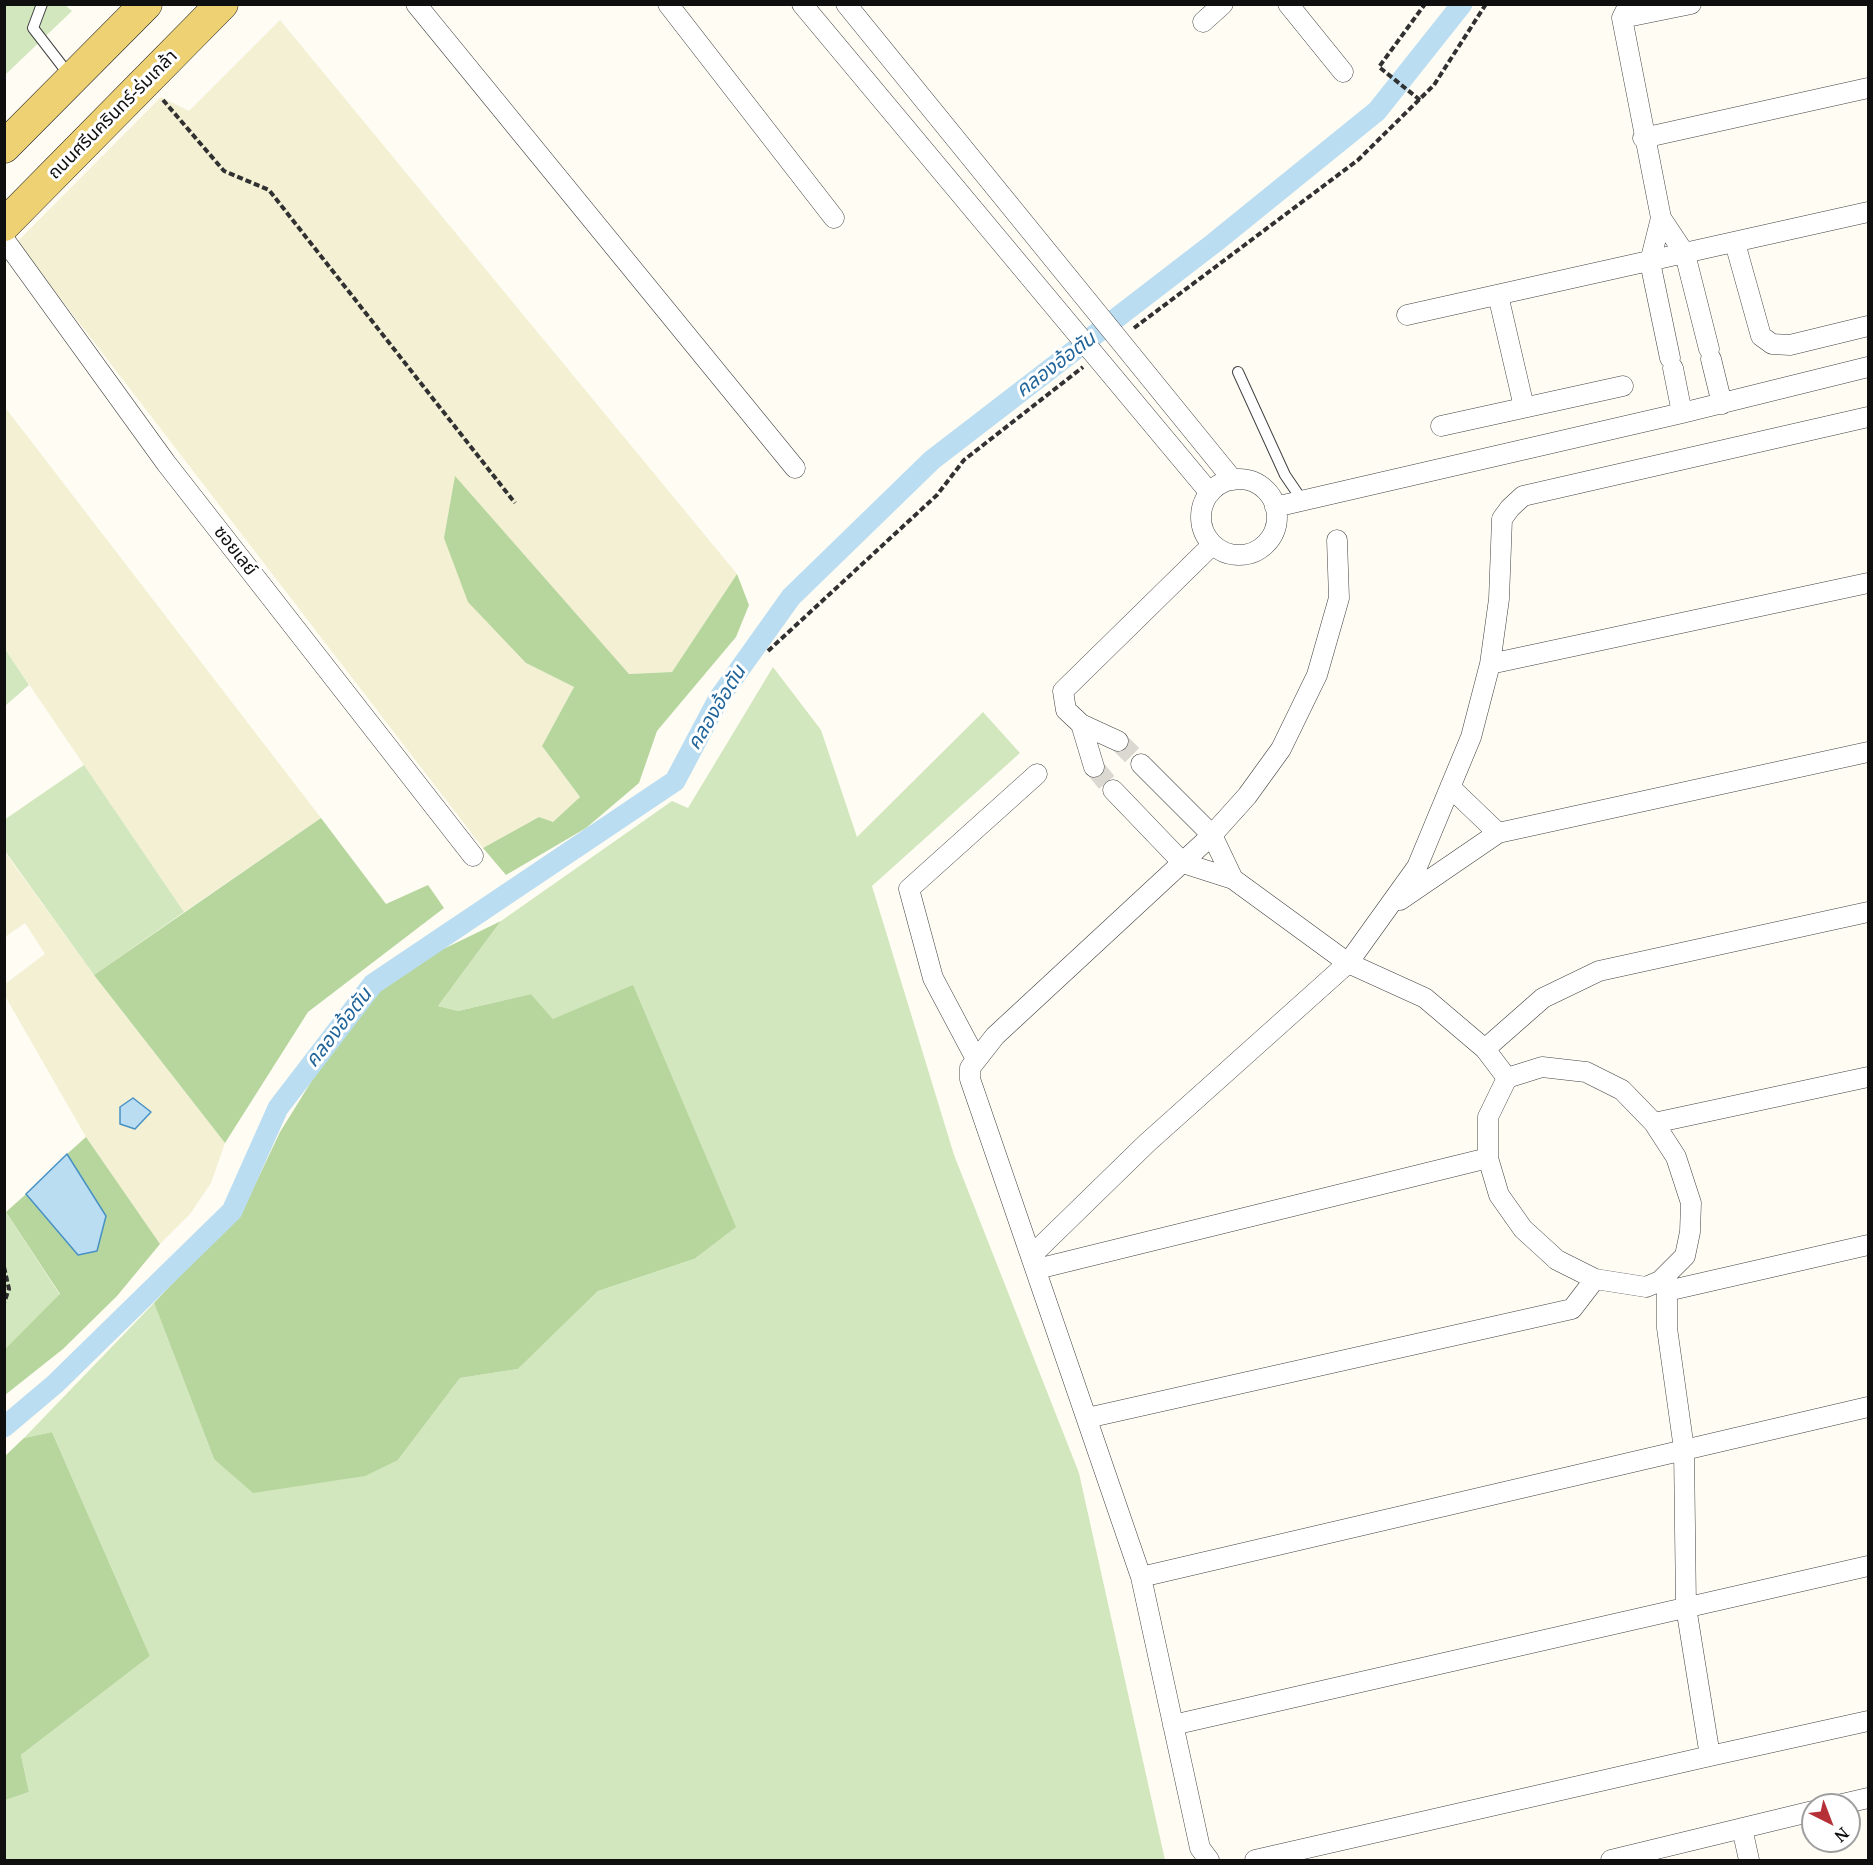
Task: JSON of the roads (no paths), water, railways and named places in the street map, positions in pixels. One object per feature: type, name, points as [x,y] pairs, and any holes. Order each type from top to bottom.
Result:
[{"type":"main road","points":[[6,141],[72,79],[146,4]]},
{"type":"main road","name":"ถนนศรีนครินทร์-ร่มเกล้า","points":[[4,225],[222,4]]},
{"type":"street","points":[[416,4],[795,468]]},
{"type":"street","points":[[668,4],[834,218]]},
{"type":"street","points":[[802,4],[1210,493]]},
{"type":"street","points":[[846,4],[1233,480]]},
{"type":"street","points":[[1203,22],[1223,4]]},
{"type":"street","points":[[1288,4],[1343,72]]},
{"type":"street","points":[[1691,4],[1625,11],[1643,138],[1661,218],[1685,254],[1722,404]]},
{"type":"street","points":[[1643,138],[1869,88]]},
{"type":"street","points":[[1407,315],[1869,212]]},
{"type":"street","points":[[1661,218],[1650,262],[1682,413]]},
{"type":"street","name":"ซอยเลย์","points":[[4,239],[166,463],[473,856]]},
{"type":"street","points":[[1735,243],[1761,336],[1772,344],[1790,345],[1869,326]]},
{"type":"street","points":[[1498,295],[1524,407]]},
{"type":"street","points":[[1275,507],[1722,404],[1869,367]]},
{"type":"street","points":[[1441,426],[1623,386]]},
{"type":"street","points":[[1035,1262],[1147,1143],[1348,963],[1417,867],[1471,737],[1490,664],[1499,599],[1502,519],[1523,496],[1869,417]]},
{"type":"street","points":[[1233,480],[1247,480],[1259,485],[1269,494],[1275,507],[1276,523],[1270,539],[1258,550],[1243,555],[1226,554],[1212,545],[1201,525],[1201,514],[1210,493],[1220,485],[1233,480]]},
{"type":"street","points":[[1209,1860],[1200,1848],[1141,1577],[1035,1262],[970,1080],[970,1068],[995,1036],[1212,835],[1247,796],[1281,749],[1317,675],[1339,598],[1337,540]]},
{"type":"street","points":[[1118,741],[1081,724],[1066,710],[1063,691],[1212,545]]},
{"type":"street","points":[[1490,664],[1869,584]]},
{"type":"street","points":[[1081,724],[1094,767]]},
{"type":"street","points":[[1388,909],[1498,833],[1869,752]]},
{"type":"street","points":[[1141,764],[1212,835],[1233,879]]},
{"type":"street","points":[[976,1059],[933,978],[909,889],[1037,774]]},
{"type":"street","points":[[1450,787],[1498,833]]},
{"type":"street","points":[[1113,790],[1183,863],[1233,879],[1348,963],[1425,998],[1485,1049],[1507,1078]]},
{"type":"street","points":[[1485,1049],[1543,998],[1599,971],[1869,912]]},
{"type":"street","points":[[1710,1756],[1686,1607],[1684,1449],[1667,1328],[1664,1286],[1685,1256],[1690,1232],[1691,1203],[1676,1157],[1654,1123],[1622,1090],[1586,1072],[1542,1067],[1507,1078],[1488,1117],[1488,1158],[1499,1195],[1523,1229],[1557,1260],[1595,1279],[1646,1287],[1664,1286],[1869,1245]]},
{"type":"street","points":[[1654,1123],[1869,1077]]},
{"type":"street","points":[[1035,1262],[1488,1158]]},
{"type":"street","points":[[1087,1418],[1572,1309],[1595,1279]]},
{"type":"street","points":[[1141,1577],[1869,1407]]},
{"type":"street","points":[[1173,1725],[1869,1566]]},
{"type":"street","points":[[1255,1860],[1869,1721]]},
{"type":"street","points":[[1611,1860],[1801,1814]]},
{"type":"street","points":[[1742,1828],[1749,1860]]},
{"type":"lane","points":[[42,4],[33,28],[72,79]]},
{"type":"lane","points":[[1238,372],[1285,475],[1302,500]]},
{"type":"water","points":[[133,1098],[151,1112],[135,1129],[120,1124],[120,1107]]},
{"type":"water","points":[[67,1154],[106,1216],[97,1251],[78,1255],[26,1194]]},
{"type":"waterway","name":"คลองอ้อตัน","points":[[4,1427],[55,1384],[232,1211],[278,1108],[373,984],[675,781],[719,698],[791,597],[932,460],[1214,243],[1377,111],[1462,4]]},
{"type":"tunnel","points":[[1118,741],[1141,764]]},
{"type":"tunnel","points":[[1094,767],[1113,790]]}]
